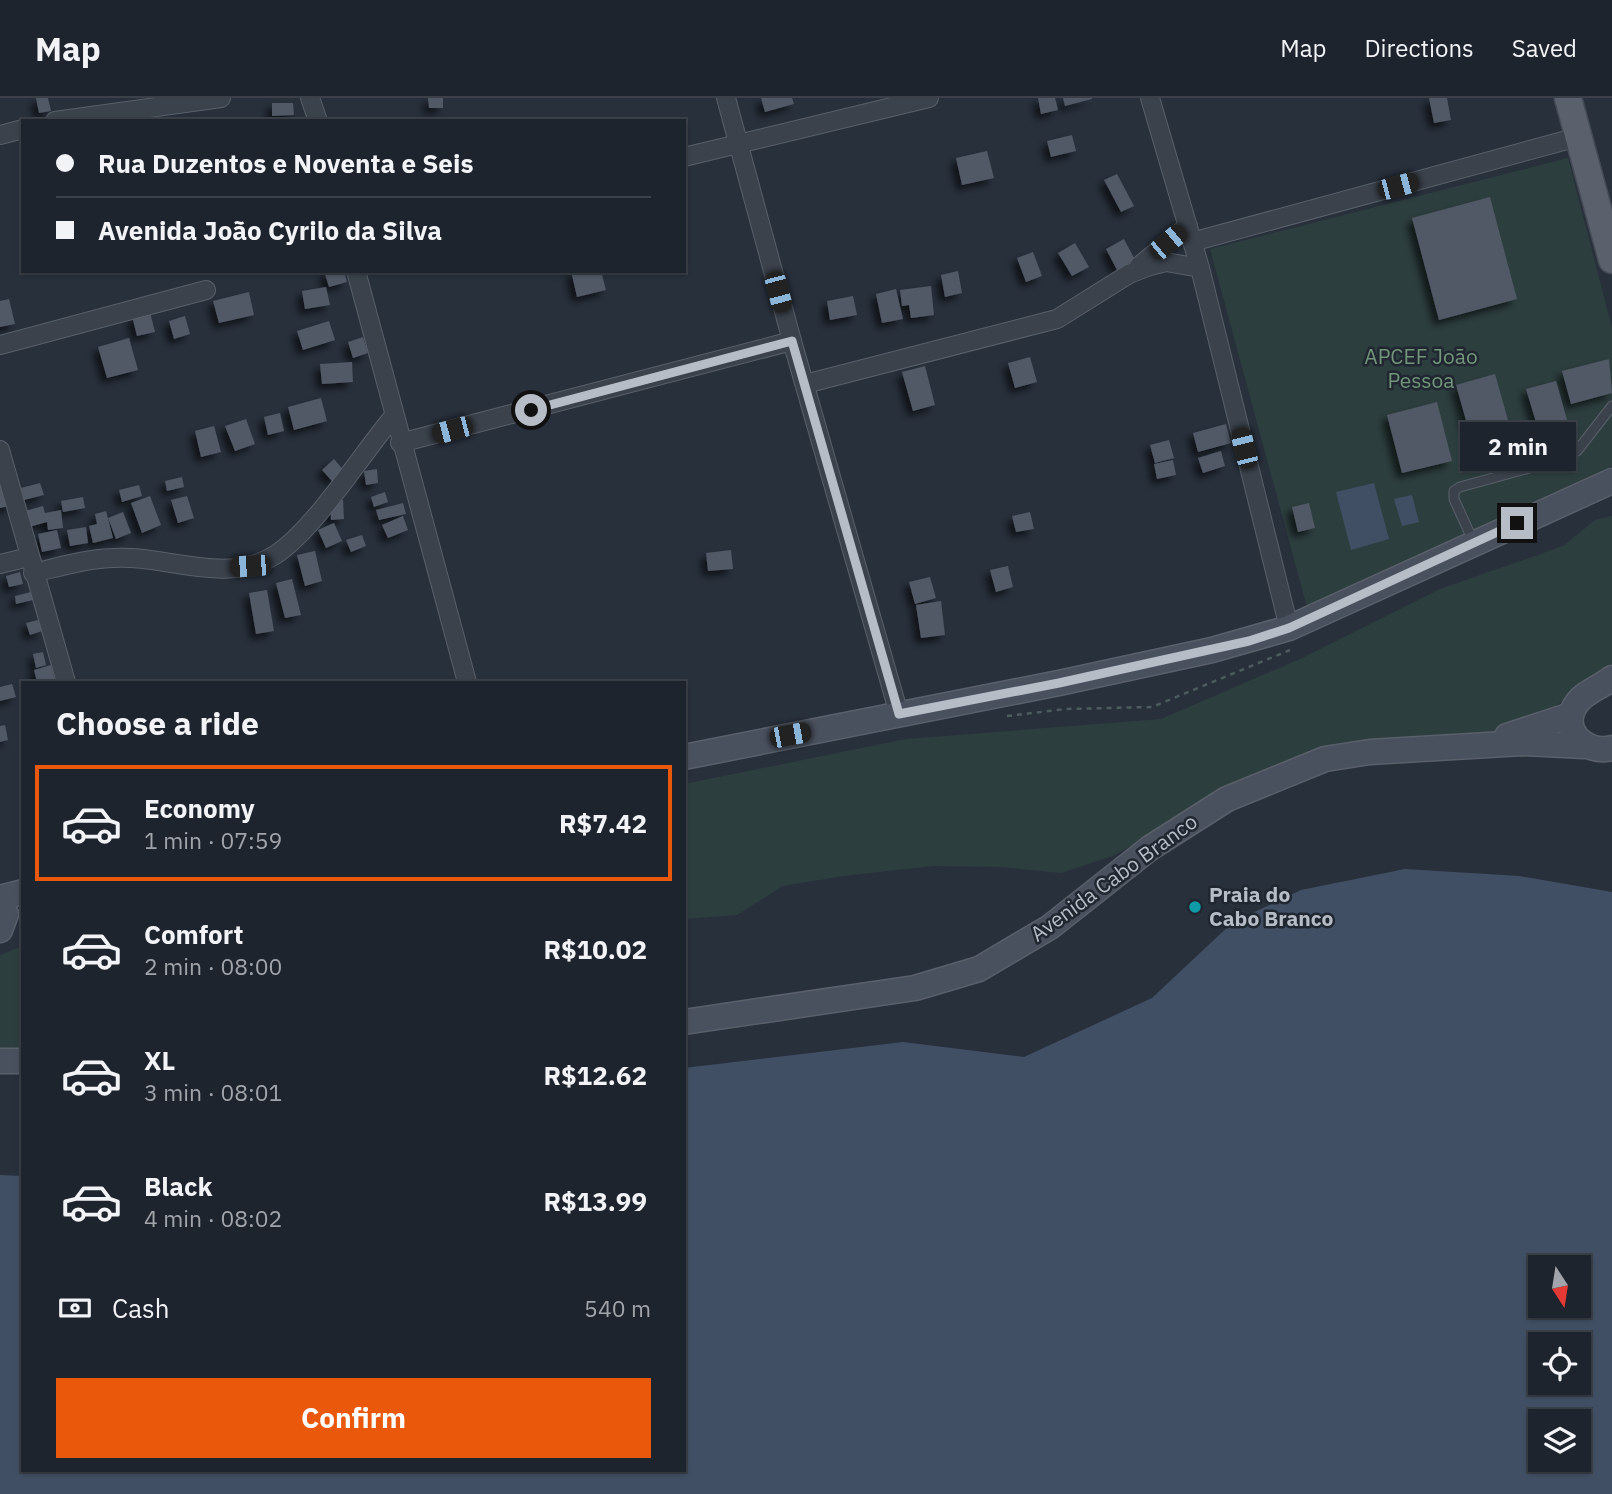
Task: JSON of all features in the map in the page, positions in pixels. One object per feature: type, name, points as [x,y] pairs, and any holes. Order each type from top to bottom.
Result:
[{"type":"main road","points":[[1568,98],[1612,260]]},
{"type":"street","points":[[69,119],[221,98]]},
{"type":"street","points":[[310,98],[317,119]]},
{"type":"street","points":[[726,98],[792,341],[899,714]]},
{"type":"street","points":[[686,156],[929,98]]},
{"type":"street","points":[[1150,98],[1200,268],[1289,628]]},
{"type":"street","points":[[0,135],[21,130]]},
{"type":"street","points":[[805,384],[1057,319],[1190,234],[1578,137]]},
{"type":"street","points":[[1129,274],[1166,262],[1200,268]]},
{"type":"street","points":[[357,273],[400,443],[467,681]]},
{"type":"street","points":[[0,345],[206,290]]},
{"type":"street","points":[[400,443],[792,341]]},
{"type":"street","points":[[0,564],[31,565],[113,557],[220,568],[250,566],[275,554],[301,532],[394,417]]},
{"type":"street","points":[[0,450],[66,681]]},
{"type":"street","points":[[686,757],[1110,672],[1249,641],[1289,628],[1612,481]]},
{"type":"street","points":[[1584,746],[1572,729],[1571,715],[1583,696],[1607,687]]},
{"type":"street","points":[[1466,747],[1571,715]]},
{"type":"street","name":"Avenida Cabo Branco","points":[[686,1022],[915,988],[965,974],[1032,939],[1150,848],[1245,789],[1347,754],[1548,743],[1598,750],[1612,748]]},
{"type":"street","points":[[0,898],[21,893]]},
{"type":"street","points":[[0,905],[6,914],[0,932]]},
{"type":"street","points":[[0,932],[21,927]]},
{"type":"street","points":[[0,1061],[21,1062]]},
{"type":"lane","points":[[1474,543],[1454,499],[1454,491],[1460,487],[1562,459],[1577,451],[1612,406]]},
{"type":"green space","name":"APCEF João Pessoa","points":[[1568,158],[1612,328],[1612,466],[1307,607],[1210,249]]},
{"type":"green space","points":[[1612,516],[1612,666],[1539,718],[1483,740],[1363,743],[1184,818],[1112,856],[1061,873],[1001,867],[933,866],[843,876],[783,886],[737,915],[686,919],[686,784],[906,739],[1161,719],[1300,659],[1440,589],[1563,546],[1595,520]]},
{"type":"green space","points":[[21,947],[21,1049],[0,1051],[0,955]]},
{"type":"water","points":[[1374,483],[1389,539],[1351,550],[1336,492]]},
{"type":"water","points":[[1412,495],[1419,522],[1402,526],[1394,499]]},
{"type":"water","points":[[1405,869],[1519,876],[1612,892],[1612,1494],[0,1494],[0,1175],[21,1176],[21,1472],[686,1472],[686,1068],[903,1042],[1024,1057],[1152,998],[1233,922],[1301,890]]},
{"type":"building","points":[[36,98],[48,98],[51,111],[39,113]]},
{"type":"building","points":[[428,98],[443,98],[443,108],[429,108]]},
{"type":"building","points":[[761,98],[792,98],[794,104],[765,112]]},
{"type":"building","points":[[1038,98],[1055,98],[1058,110],[1041,114]]},
{"type":"building","points":[[1063,98],[1092,98],[1092,99],[1065,106]]},
{"type":"building","points":[[1429,98],[1447,98],[1451,120],[1434,123]]},
{"type":"building","points":[[272,103],[293,103],[294,115],[272,116]]},
{"type":"building","points":[[1072,135],[1076,151],[1051,157],[1047,141]]},
{"type":"building","points":[[987,151],[994,178],[962,185],[956,158]]},
{"type":"building","points":[[1117,174],[1134,206],[1121,212],[1104,180]]},
{"type":"building","points":[[1490,197],[1517,299],[1439,320],[1412,218]]},
{"type":"building","points":[[1124,239],[1135,260],[1117,270],[1106,249]]},
{"type":"building","points":[[1075,243],[1089,267],[1072,276],[1058,253]]},
{"type":"building","points":[[1033,252],[1042,276],[1026,282],[1017,258]]},
{"type":"building","points":[[958,271],[962,293],[945,297],[941,275]]},
{"type":"building","points":[[325,273],[345,273],[347,282],[329,287]]},
{"type":"building","points":[[571,273],[602,273],[606,290],[577,297]]},
{"type":"building","points":[[931,286],[934,315],[911,318],[909,305],[902,306],[900,290]]},
{"type":"building","points":[[326,287],[330,305],[305,309],[302,291]]},
{"type":"building","points":[[896,289],[903,319],[882,323],[876,294]]},
{"type":"building","points":[[249,292],[254,315],[219,323],[213,301]]},
{"type":"building","points":[[853,296],[857,315],[830,320],[827,301]]},
{"type":"building","points":[[9,299],[15,324],[0,327],[0,301]]},
{"type":"building","points":[[150,312],[155,332],[137,336],[132,316]]},
{"type":"building","points":[[185,316],[190,334],[174,339],[169,321]]},
{"type":"building","points":[[329,321],[335,340],[303,350],[297,331]]},
{"type":"building","points":[[363,337],[368,353],[353,358],[348,342]]},
{"type":"building","points":[[129,338],[138,370],[107,378],[98,347]]},
{"type":"building","points":[[1030,357],[1037,382],[1015,388],[1008,363]]},
{"type":"building","points":[[1609,359],[1612,393],[1571,404],[1562,371]]},
{"type":"building","points":[[352,362],[353,382],[322,384],[320,364]]},
{"type":"building","points":[[925,366],[935,405],[913,411],[902,372]]},
{"type":"building","points":[[1495,374],[1508,420],[1469,431],[1456,385]]},
{"type":"building","points":[[1556,381],[1571,434],[1542,442],[1526,389]]},
{"type":"building","points":[[321,398],[327,421],[294,430],[288,407]]},
{"type":"building","points":[[1437,402],[1452,461],[1402,473],[1387,415]]},
{"type":"building","points":[[280,413],[284,431],[268,435],[264,417]]},
{"type":"building","points":[[246,419],[255,444],[235,451],[225,426]]},
{"type":"building","points":[[1226,424],[1231,443],[1198,452],[1193,433]]},
{"type":"building","points":[[214,426],[221,452],[201,457],[195,431]]},
{"type":"building","points":[[1169,440],[1174,458],[1155,463],[1150,445]]},
{"type":"building","points":[[1221,451],[1225,466],[1203,473],[1198,458]]},
{"type":"building","points":[[334,459],[344,471],[332,481],[322,470]]},
{"type":"building","points":[[1173,460],[1176,475],[1157,479],[1154,464]]},
{"type":"building","points":[[377,469],[378,483],[366,485],[364,471]]},
{"type":"building","points":[[182,477],[184,487],[167,491],[165,481]]},
{"type":"building","points":[[0,478],[14,505],[0,508]]},
{"type":"building","points":[[40,483],[44,495],[24,500],[21,488]]},
{"type":"building","points":[[139,485],[142,496],[122,502],[119,490]]},
{"type":"building","points":[[385,492],[388,502],[374,507],[371,497]]},
{"type":"building","points":[[150,496],[161,525],[142,533],[131,503]]},
{"type":"building","points":[[187,496],[194,518],[178,523],[171,500]]},
{"type":"building","points":[[83,497],[85,508],[63,512],[61,501]]},
{"type":"building","points":[[343,500],[344,519],[331,520],[330,501]]},
{"type":"building","points":[[403,503],[406,514],[379,520],[376,510]]},
{"type":"building","points":[[1309,503],[1315,528],[1298,532],[1292,507]]},
{"type":"building","points":[[43,506],[45,513],[61,510],[63,528],[48,530],[47,522],[29,527],[25,511]]},
{"type":"building","points":[[106,511],[113,538],[93,543],[89,526],[97,524],[95,514]]},
{"type":"building","points":[[123,512],[131,533],[116,539],[108,518]]},
{"type":"building","points":[[1030,512],[1034,529],[1016,532],[1012,516]]},
{"type":"building","points":[[403,516],[408,530],[388,538],[382,525]]},
{"type":"building","points":[[334,523],[342,541],[326,548],[318,530]]},
{"type":"building","points":[[86,527],[88,543],[70,546],[67,530]]},
{"type":"building","points":[[57,530],[61,548],[42,552],[38,534]]},
{"type":"building","points":[[362,535],[366,546],[351,552],[346,540]]},
{"type":"building","points":[[731,550],[733,569],[708,571],[706,553]]},
{"type":"building","points":[[315,551],[322,581],[305,586],[297,555]]},
{"type":"building","points":[[1008,566],[1013,587],[996,592],[990,570]]},
{"type":"building","points":[[20,572],[23,584],[9,587],[6,576]]},
{"type":"building","points":[[930,577],[936,598],[915,604],[909,582]]},
{"type":"building","points":[[292,579],[301,615],[285,618],[276,583]]},
{"type":"building","points":[[267,590],[274,631],[256,634],[249,593]]},
{"type":"building","points":[[31,592],[33,600],[16,604],[15,596]]},
{"type":"building","points":[[941,601],[945,635],[921,638],[916,605]]},
{"type":"building","points":[[38,620],[42,631],[30,635],[26,623]]},
{"type":"building","points":[[43,652],[46,665],[36,668],[33,654]]},
{"type":"building","points":[[51,665],[55,681],[37,681],[34,670]]},
{"type":"building","points":[[12,684],[16,697],[0,701],[0,687]]},
{"type":"building","points":[[5,725],[8,740],[0,742],[0,726]]},
{"type":"place","name":"Praia do Cabo Branco","points":[[1195,907]]},
{"type":"route","points":[[531,410],[792,341],[899,714],[1059,683],[1249,641],[1289,628],[1517,523]]}]
